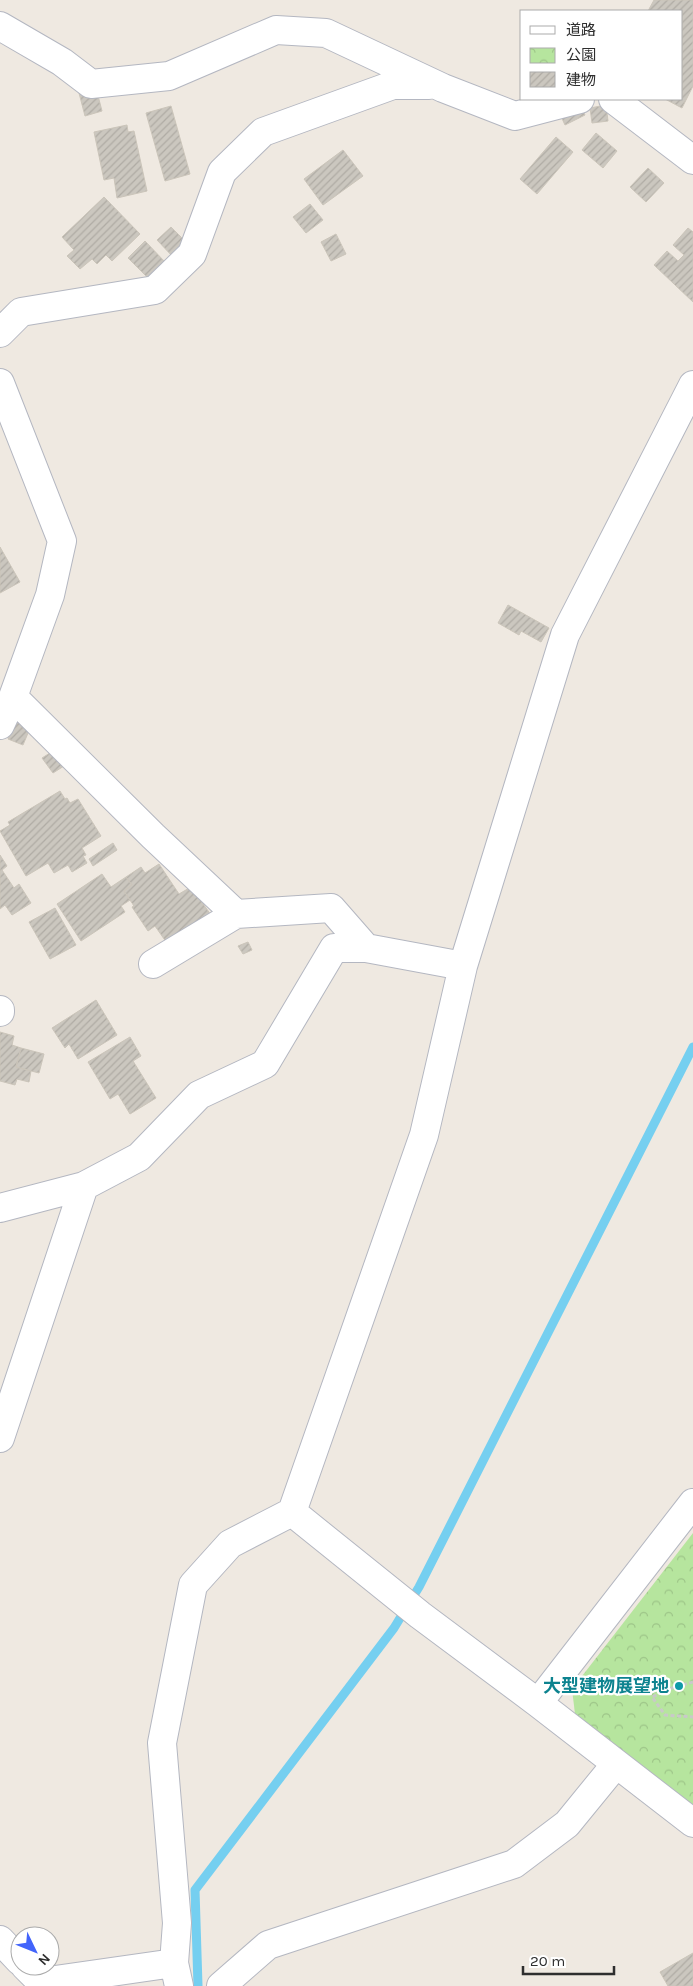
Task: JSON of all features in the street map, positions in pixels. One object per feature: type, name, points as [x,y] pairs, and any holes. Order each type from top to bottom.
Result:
[{"type":"street","points":[[0,26],[62,62],[91,84],[169,76],[276,30],[326,34],[436,85],[515,116],[576,100]]},
{"type":"street","points":[[0,333],[21,312],[155,290],[192,254],[222,172],[263,132],[393,85],[436,85]]},
{"type":"street","points":[[614,100],[693,160]]},
{"type":"street","points":[[0,383],[62,541],[50,595],[13,697],[0,725]]},
{"type":"street","points":[[35,1976],[41,1982],[176,1975],[177,1923],[162,1743],[193,1585],[230,1544],[292,1512],[424,1135],[463,966],[565,635],[690,401]]},
{"type":"street","points":[[13,697],[153,836],[236,914]]},
{"type":"street","points":[[154,964],[236,914],[331,908],[366,948]]},
{"type":"street","points":[[0,1208],[84,1186],[139,1157],[199,1095],[265,1064],[334,948],[366,948],[463,966]]},
{"type":"street","points":[[0,1438],[84,1186]]},
{"type":"street","points":[[538,1703],[693,1502]]},
{"type":"street","points":[[292,1512],[410,1607],[693,1823]]},
{"type":"street","points":[[221,1986],[268,1944],[514,1864],[567,1824],[616,1764]]},
{"type":"street","points":[[0,1940],[10,1950]]},
{"type":"path","points":[[693,1682],[672,1688],[652,1698],[665,1715],[693,1717]]},
{"type":"green space","points":[[693,1533],[693,1805],[575,1714],[572,1689]]},
{"type":"building","points":[[654,0],[693,0],[693,86],[682,108],[667,100],[683,100],[683,10],[649,10]]},
{"type":"building","points":[[96,88],[102,111],[85,116],[79,93]]},
{"type":"building","points":[[580,104],[585,115],[565,125],[560,114]]},
{"type":"building","points":[[606,105],[608,121],[592,123],[590,108]]},
{"type":"building","points":[[171,106],[190,174],[165,181],[146,113]]},
{"type":"building","points":[[127,125],[128,132],[134,131],[147,191],[117,198],[114,178],[104,180],[94,132]]},
{"type":"building","points":[[596,133],[617,151],[603,168],[582,150]]},
{"type":"building","points":[[556,137],[573,152],[537,194],[520,179]]},
{"type":"building","points":[[343,150],[363,176],[323,205],[304,179]]},
{"type":"building","points":[[648,168],[664,183],[646,202],[630,187]]},
{"type":"building","points":[[104,197],[140,234],[112,261],[106,255],[97,264],[92,259],[80,269],[67,256],[74,250],[62,237]]},
{"type":"building","points":[[310,204],[323,220],[306,233],[293,217]]},
{"type":"building","points":[[171,227],[188,244],[174,258],[157,240]]},
{"type":"building","points":[[688,228],[693,232],[693,302],[654,265],[667,251],[678,261],[684,255],[673,245]]},
{"type":"building","points":[[336,234],[346,254],[331,261],[321,242]]},
{"type":"building","points":[[145,241],[165,262],[148,278],[128,258]]},
{"type":"building","points":[[0,547],[20,582],[0,593]]},
{"type":"building","points":[[508,605],[549,628],[541,642],[521,631],[519,635],[498,623]]},
{"type":"building","points":[[19,714],[33,721],[23,745],[8,739]]},
{"type":"building","points":[[53,751],[64,766],[53,773],[42,758]]},
{"type":"building","points":[[60,791],[70,803],[78,799],[101,836],[82,848],[86,855],[83,856],[87,863],[72,872],[68,865],[54,873],[48,863],[26,876],[0,831],[10,825],[8,822]]},
{"type":"building","points":[[113,843],[117,850],[93,866],[89,859]]},
{"type":"building","points":[[0,855],[7,866],[2,870],[14,888],[19,884],[31,903],[12,915],[5,905],[0,909]]},
{"type":"building","points":[[159,864],[179,894],[191,887],[211,915],[169,946],[155,926],[148,931],[124,891],[132,885],[126,877],[141,867],[145,873]]},
{"type":"building","points":[[102,874],[111,887],[126,877],[132,885],[124,891],[130,900],[121,906],[125,912],[81,941],[57,904]]},
{"type":"building","points":[[55,908],[76,945],[50,959],[29,922]]},
{"type":"building","points":[[248,942],[252,950],[243,954],[238,946]]},
{"type":"building","points":[[96,1000],[117,1035],[78,1059],[69,1044],[65,1048],[52,1028]]},
{"type":"building","points":[[0,1032],[14,1036],[12,1045],[21,1048],[16,1067],[31,1071],[29,1082],[17,1079],[15,1085],[0,1081]]},
{"type":"building","points":[[130,1037],[141,1056],[133,1061],[156,1098],[130,1114],[118,1094],[110,1099],[88,1062]]},
{"type":"building","points":[[21,1048],[44,1054],[39,1073],[16,1067]]},
{"type":"building","points":[[693,1953],[693,1986],[668,1986],[660,1972]]},
{"type":"waterway","points":[[198,1986],[195,1890],[394,1628],[419,1587],[693,1047]]},
{"type":"place","name":"大型建物展望地","points":[[679,1686]]}]
